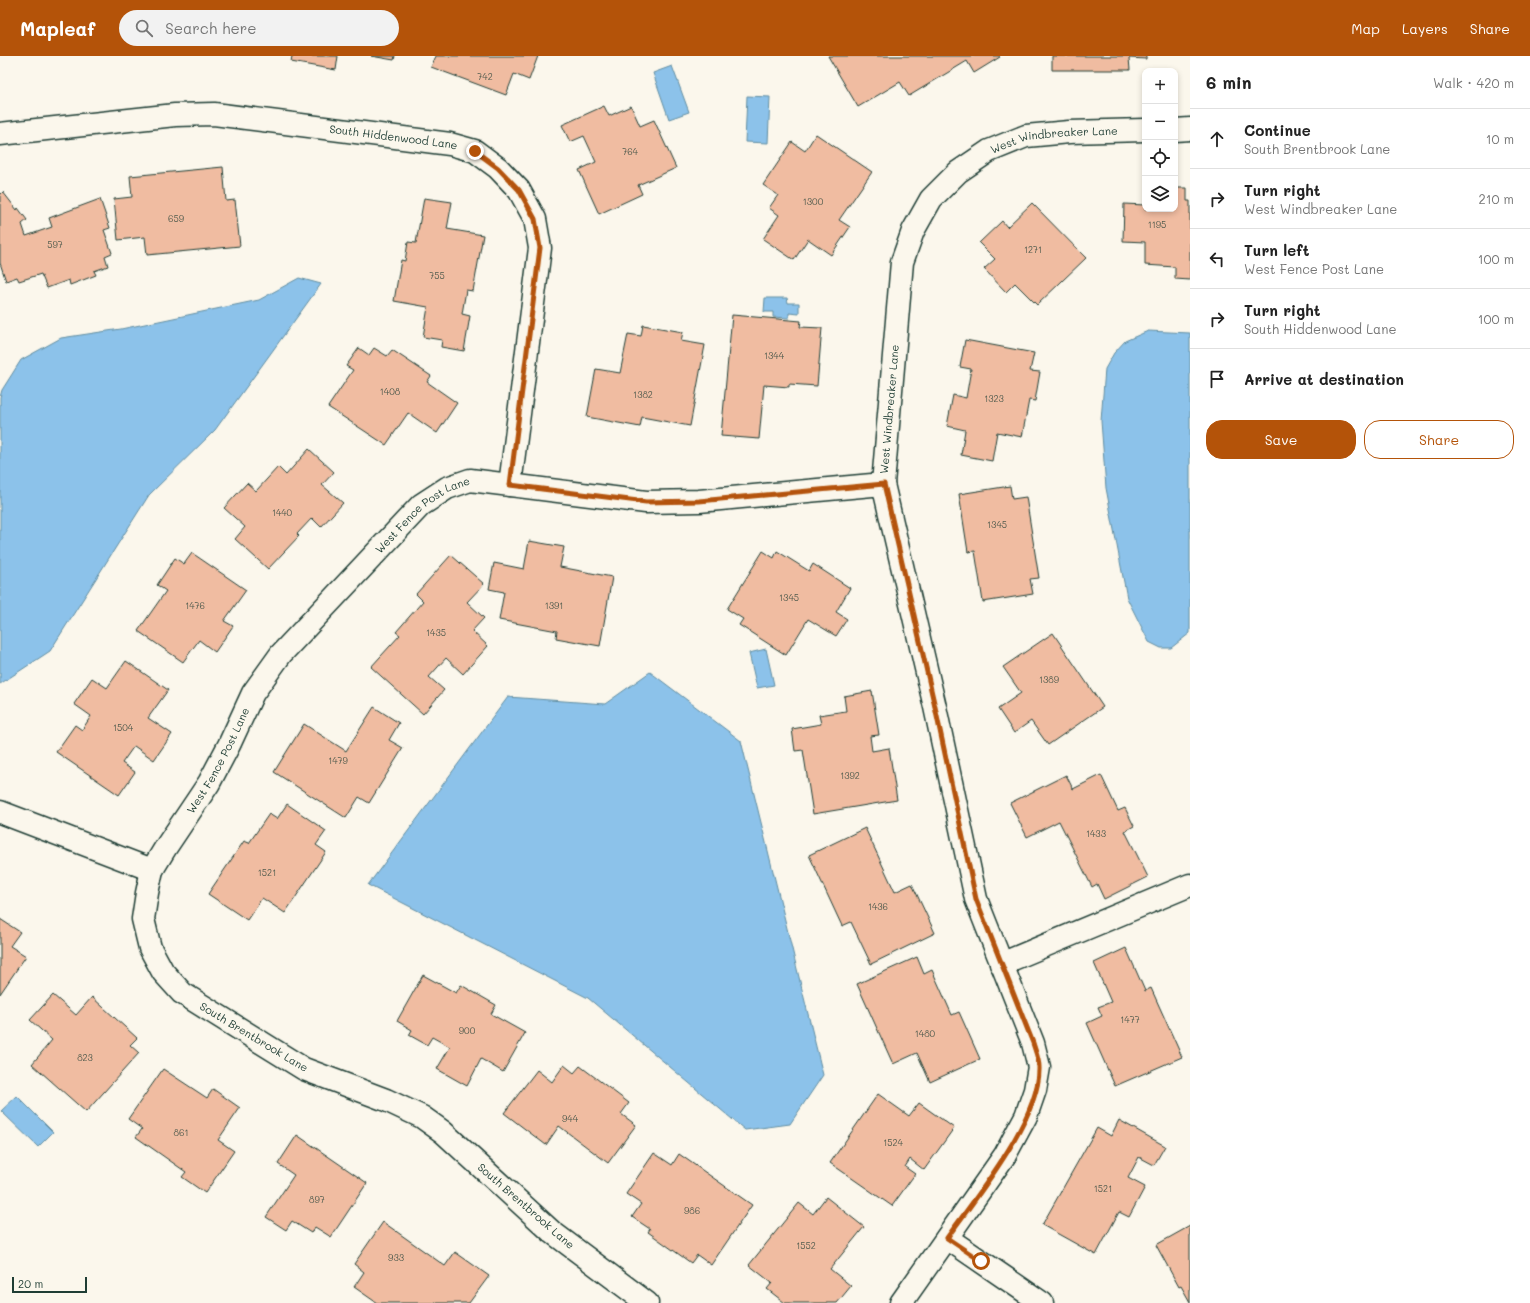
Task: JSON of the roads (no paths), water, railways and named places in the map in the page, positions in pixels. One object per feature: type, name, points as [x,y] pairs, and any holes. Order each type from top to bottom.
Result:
[{"type":"street","name":"South Hiddenwood Lane","points":[[0,134],[175,115],[214,114],[450,144],[475,151],[498,168],[519,190],[535,219],[540,248],[510,485]]},
{"type":"street","name":"West Windbreaker Lane","points":[[901,1303],[1005,1155],[1026,1116],[1036,1090],[1039,1067],[1033,1043],[976,899],[937,714],[884,484],[902,262],[913,231],[931,199],[958,172],[989,151],[1026,136],[1069,132],[1142,130]]},
{"type":"street","points":[[1178,130],[1190,130]]},
{"type":"street","name":"West Fence Post Lane","points":[[152,870],[209,783],[229,745],[253,692],[281,654],[421,505],[447,488],[470,480],[646,502],[699,501],[884,484]]},
{"type":"street","points":[[0,812],[152,870]]},
{"type":"street","name":"South Brentbrook Lane","points":[[152,870],[143,919],[150,948],[163,972],[182,993],[304,1069],[386,1100],[422,1118],[443,1132],[552,1232],[647,1303]]},
{"type":"street","points":[[1001,964],[1190,885]]},
{"type":"street","points":[[947,1238],[1042,1303]]},
{"type":"water","points":[[672,66],[689,112],[669,119],[653,73]]},
{"type":"water","points":[[747,96],[770,97],[768,143],[745,142]]},
{"type":"water","points":[[299,278],[321,284],[215,430],[149,495],[50,651],[0,684],[0,397],[2,390],[21,360],[61,338],[121,329],[259,300]]},
{"type":"water","points":[[765,298],[787,298],[788,303],[799,303],[799,314],[789,313],[789,318],[773,317],[773,312],[764,312]]},
{"type":"water","points":[[1148,331],[1190,333],[1190,633],[1171,648],[1161,648],[1149,642],[1127,598],[1106,488],[1101,421],[1105,369],[1114,353],[1125,341]]},
{"type":"water","points":[[766,649],[774,685],[757,688],[749,653]]},
{"type":"water","points":[[650,672],[741,741],[823,1075],[790,1124],[745,1130],[588,998],[368,885],[508,697],[605,704]]},
{"type":"water","points":[[17,1096],[53,1132],[38,1147],[1,1111]]}]
